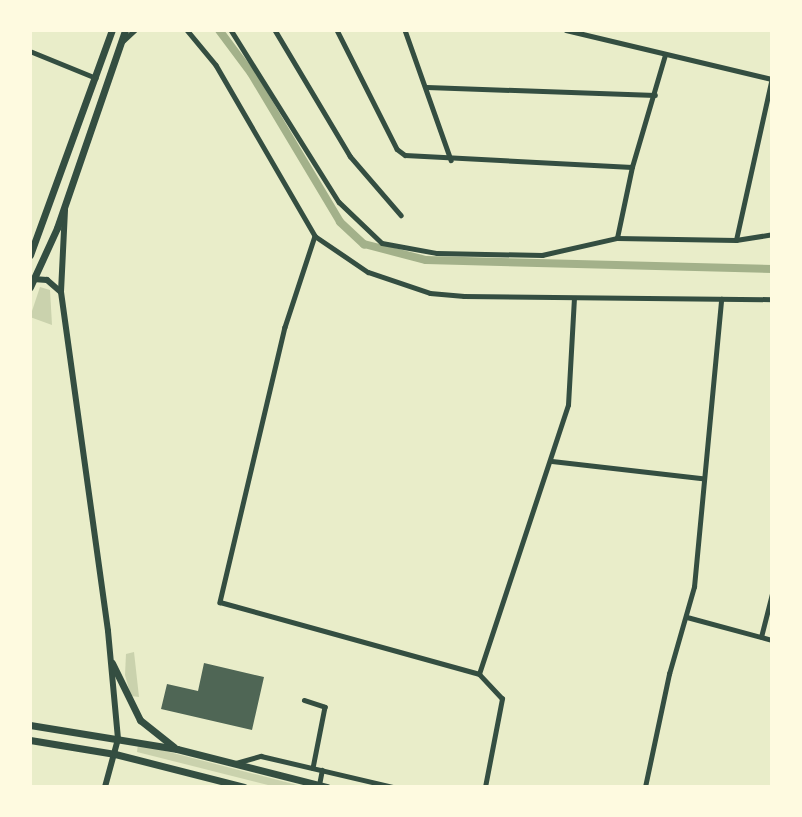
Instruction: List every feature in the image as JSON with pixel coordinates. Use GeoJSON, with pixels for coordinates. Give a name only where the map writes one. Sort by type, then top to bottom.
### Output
{"type":"FeatureCollection","features":[{"type":"Feature","properties":{"kind":"main road"},"geometry":{"type":"LineString","coordinates":[[30,254],[112,30]]}},
{"type":"Feature","properties":{"kind":"main road"},"geometry":{"type":"LineString","coordinates":[[31,283],[57,228],[125,30]]}},
{"type":"Feature","properties":{"kind":"main road"},"geometry":{"type":"LineString","coordinates":[[65,205],[61,292],[112,663],[118,738],[105,787]]}},
{"type":"Feature","properties":{"kind":"main road"},"geometry":{"type":"LineString","coordinates":[[31,283],[47,280],[61,292]]}},
{"type":"Feature","properties":{"kind":"main road"},"geometry":{"type":"LineString","coordinates":[[112,663],[140,720],[177,749]]}},
{"type":"Feature","properties":{"kind":"main road"},"geometry":{"type":"LineString","coordinates":[[30,725],[177,749],[321,787]]}},
{"type":"Feature","properties":{"kind":"main road"},"geometry":{"type":"LineString","coordinates":[[30,740],[115,754],[244,787]]}},
{"type":"Feature","properties":{"kind":"street"},"geometry":{"type":"LineString","coordinates":[[120,44],[135,30]]}},
{"type":"Feature","properties":{"kind":"street"},"geometry":{"type":"LineString","coordinates":[[187,30],[216,65],[315,236],[368,272],[430,293],[574,299],[772,299]]}},
{"type":"Feature","properties":{"kind":"street"},"geometry":{"type":"LineString","coordinates":[[231,30],[339,202],[382,243],[437,253],[542,255],[617,238],[736,240],[772,234]]}},
{"type":"Feature","properties":{"kind":"street"},"geometry":{"type":"LineString","coordinates":[[275,30],[350,156],[401,215]]}},
{"type":"Feature","properties":{"kind":"street"},"geometry":{"type":"LineString","coordinates":[[337,30],[397,149],[405,155],[451,160],[632,167]]}},
{"type":"Feature","properties":{"kind":"street"},"geometry":{"type":"LineString","coordinates":[[405,30],[451,160]]}},
{"type":"Feature","properties":{"kind":"street"},"geometry":{"type":"LineString","coordinates":[[566,30],[772,78],[736,240]]}},
{"type":"Feature","properties":{"kind":"street"},"geometry":{"type":"LineString","coordinates":[[30,51],[96,78]]}},
{"type":"Feature","properties":{"kind":"street"},"geometry":{"type":"LineString","coordinates":[[617,238],[632,167],[665,55]]}},
{"type":"Feature","properties":{"kind":"street"},"geometry":{"type":"LineString","coordinates":[[427,87],[654,95]]}},
{"type":"Feature","properties":{"kind":"street"},"geometry":{"type":"LineString","coordinates":[[315,236],[285,327],[220,602],[480,674],[502,699],[485,787]]}},
{"type":"Feature","properties":{"kind":"street"},"geometry":{"type":"LineString","coordinates":[[480,674],[552,461],[568,405],[574,299]]}},
{"type":"Feature","properties":{"kind":"street"},"geometry":{"type":"LineString","coordinates":[[645,787],[669,674],[694,587],[702,478],[721,299]]}},
{"type":"Feature","properties":{"kind":"street"},"geometry":{"type":"LineString","coordinates":[[552,461],[702,478]]}},
{"type":"Feature","properties":{"kind":"street"},"geometry":{"type":"LineString","coordinates":[[761,637],[772,594]]}},
{"type":"Feature","properties":{"kind":"street"},"geometry":{"type":"LineString","coordinates":[[687,617],[772,640]]}},
{"type":"Feature","properties":{"kind":"street"},"geometry":{"type":"LineString","coordinates":[[304,700],[325,707],[313,768]]}},
{"type":"Feature","properties":{"kind":"street"},"geometry":{"type":"LineString","coordinates":[[236,764],[261,756],[393,787]]}},
{"type":"Feature","properties":{"kind":"street"},"geometry":{"type":"LineString","coordinates":[[321,787],[322,770]]}},
{"type":"Feature","properties":{"kind":"green space"},"geometry":{"type":"Polygon","coordinates":[[[40,287],[50,290],[52,325],[30,317],[40,287]]]}},
{"type":"Feature","properties":{"kind":"green space"},"geometry":{"type":"Polygon","coordinates":[[[134,652],[139,697],[131,696],[125,675],[126,654],[134,652]]]}},
{"type":"Feature","properties":{"kind":"green space"},"geometry":{"type":"Polygon","coordinates":[[[138,744],[305,787],[276,787],[137,752],[138,744]]]}},
{"type":"Feature","properties":{"kind":"building"},"geometry":{"type":"Polygon","coordinates":[[[204,663],[264,677],[252,730],[161,709],[167,684],[198,691],[204,663]]]}},
{"type":"Feature","properties":{"kind":"waterway"},"geometry":{"type":"LineString","coordinates":[[219,30],[251,73],[340,222],[364,244],[426,260],[772,269]]}}]}
